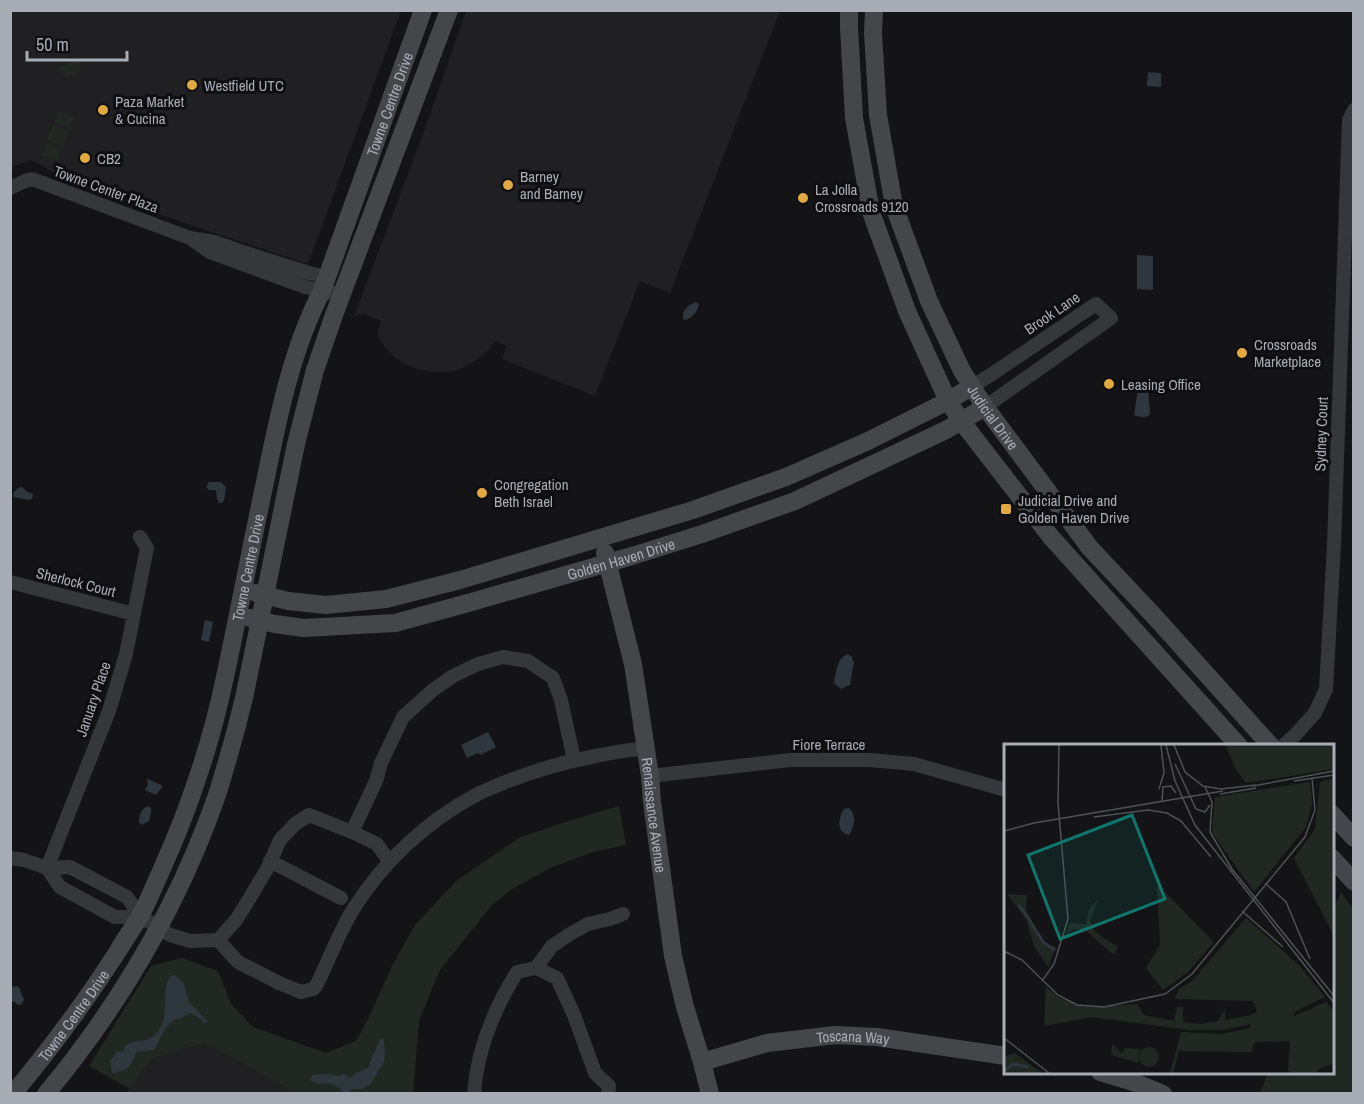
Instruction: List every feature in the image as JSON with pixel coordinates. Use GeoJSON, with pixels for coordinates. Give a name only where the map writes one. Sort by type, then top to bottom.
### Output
{"type":"FeatureCollection","features":[{"type":"Feature","properties":{"kind":"street","name":"Towne Centre Drive"},"geometry":{"type":"LineString","coordinates":[[13,1094],[82,1005],[140,916],[189,804],[214,724],[225,678],[281,404],[314,307],[423,10]]}},
{"type":"Feature","properties":{"kind":"street","name":"Judicial Drive"},"geometry":{"type":"LineString","coordinates":[[849,10],[854,118],[871,212],[907,310],[948,401],[1051,537],[1237,744]]}},
{"type":"Feature","properties":{"kind":"street","name":"Judicial Drive"},"geometry":{"type":"LineString","coordinates":[[874,10],[873,33],[878,115],[894,206],[929,302],[955,358],[985,407],[1090,548],[1269,744]]}},
{"type":"Feature","properties":{"kind":"street","name":"Towne Centre Drive"},"geometry":{"type":"LineString","coordinates":[[46,1094],[102,1020],[142,958],[190,862],[216,795],[234,740],[244,698],[296,444],[315,370],[445,15]]}},
{"type":"Feature","properties":{"kind":"street","name":"Sydney Court"},"geometry":{"type":"LineString","coordinates":[[1285,744],[1316,713],[1326,689],[1350,170],[1349,120],[1353,110]]}},
{"type":"Feature","properties":{"kind":"street","name":"Towne Center Plaza"},"geometry":{"type":"LineString","coordinates":[[10,188],[32,179],[190,238],[215,242],[299,270],[342,295]]}},
{"type":"Feature","properties":{"kind":"street","name":"Brook Lane"},"geometry":{"type":"LineString","coordinates":[[971,387],[1096,304],[1111,318],[985,407]]}},
{"type":"Feature","properties":{"kind":"street","name":"Golden Haven Drive"},"geometry":{"type":"LineString","coordinates":[[242,590],[288,601],[326,605],[386,599],[460,580],[693,510],[786,477],[868,441],[971,387]]}},
{"type":"Feature","properties":{"kind":"street","name":"Golden Haven Drive"},"geometry":{"type":"LineString","coordinates":[[237,615],[304,628],[395,623],[468,603],[702,534],[795,501],[962,422],[985,407]]}},
{"type":"Feature","properties":{"kind":"street","name":"January Place"},"geometry":{"type":"LineString","coordinates":[[47,868],[109,711],[126,654],[147,548],[140,537]]}},
{"type":"Feature","properties":{"kind":"street","name":"Renaissance Avenue"},"geometry":{"type":"LineString","coordinates":[[601,537],[633,664],[674,956],[685,1007],[710,1094]]}},
{"type":"Feature","properties":{"kind":"street","name":"Sherlock Court"},"geometry":{"type":"LineString","coordinates":[[10,582],[134,614]]}},
{"type":"Feature","properties":{"kind":"street"},"geometry":{"type":"LineString","coordinates":[[351,832],[403,717],[433,690],[453,676],[478,664],[503,657],[528,661],[553,678],[561,700],[574,760]]}},
{"type":"Feature","properties":{"kind":"street"},"geometry":{"type":"LineString","coordinates":[[218,940],[238,962],[301,992],[313,989],[354,908],[389,861],[432,824],[475,795],[531,772],[574,760],[645,748]]}},
{"type":"Feature","properties":{"kind":"street","name":"Fiore Terrace"},"geometry":{"type":"LineString","coordinates":[[650,776],[790,760],[870,760],[914,764],[1004,790]]}},
{"type":"Feature","properties":{"kind":"street"},"geometry":{"type":"LineString","coordinates":[[10,858],[47,868],[70,867],[127,897],[140,916],[171,935],[190,941],[218,940],[236,920],[259,883],[280,840],[295,824],[309,816],[377,844],[389,861]]}},
{"type":"Feature","properties":{"kind":"street"},"geometry":{"type":"LineString","coordinates":[[1334,816],[1353,838]]}},
{"type":"Feature","properties":{"kind":"street"},"geometry":{"type":"LineString","coordinates":[[1334,860],[1353,882]]}},
{"type":"Feature","properties":{"kind":"street"},"geometry":{"type":"LineString","coordinates":[[270,861],[341,898]]}},
{"type":"Feature","properties":{"kind":"street"},"geometry":{"type":"LineString","coordinates":[[47,868],[60,887],[115,917],[140,916]]}},
{"type":"Feature","properties":{"kind":"street"},"geometry":{"type":"LineString","coordinates":[[536,968],[552,946],[570,934],[588,924],[622,914]]}},
{"type":"Feature","properties":{"kind":"street"},"geometry":{"type":"LineString","coordinates":[[474,1094],[480,1051],[503,994],[517,972],[536,968],[557,978],[574,1015],[595,1073],[609,1086],[608,1094]]}},
{"type":"Feature","properties":{"kind":"street","name":"Toscana Way"},"geometry":{"type":"LineString","coordinates":[[702,1062],[767,1043],[835,1035],[877,1037],[1004,1056]]}},
{"type":"Feature","properties":{"kind":"street"},"geometry":{"type":"LineString","coordinates":[[1107,1074],[1139,1083],[1163,1094]]}},
{"type":"Feature","properties":{"kind":"shaded area","name":"Westfield UTC"},"geometry":{"type":"Polygon","coordinates":[[[10,11],[401,11],[308,264],[107,197],[70,182],[32,160],[14,166],[11,174],[10,11]]]}},
{"type":"Feature","properties":{"kind":"shaded area"},"geometry":{"type":"Polygon","coordinates":[[[466,11],[780,11],[670,293],[640,281],[595,396],[502,359],[507,346],[496,341],[486,353],[460,369],[448,372],[420,370],[394,357],[385,347],[377,336],[381,321],[364,314],[354,316],[422,137],[466,11]]]}},
{"type":"Feature","properties":{"kind":"shaded area"},"geometry":{"type":"Polygon","coordinates":[[[78,59],[82,68],[77,71],[74,66],[77,75],[73,77],[71,73],[69,74],[70,77],[66,77],[67,81],[61,70],[56,69],[78,59]]]}},
{"type":"Feature","properties":{"kind":"shaded area"},"geometry":{"type":"Polygon","coordinates":[[[1148,72],[1161,73],[1161,87],[1147,86],[1148,72]]]}},
{"type":"Feature","properties":{"kind":"shaded area"},"geometry":{"type":"Polygon","coordinates":[[[58,111],[74,117],[70,128],[54,122],[58,111]]]}},
{"type":"Feature","properties":{"kind":"shaded area"},"geometry":{"type":"Polygon","coordinates":[[[53,125],[69,131],[63,146],[47,140],[53,125]]]}},
{"type":"Feature","properties":{"kind":"shaded area"},"geometry":{"type":"Polygon","coordinates":[[[46,144],[62,150],[58,161],[42,155],[46,144]]]}},
{"type":"Feature","properties":{"kind":"shaded area"},"geometry":{"type":"Polygon","coordinates":[[[1137,255],[1153,256],[1153,290],[1137,289],[1137,255]]]}},
{"type":"Feature","properties":{"kind":"shaded area"},"geometry":{"type":"Polygon","coordinates":[[[696,302],[699,304],[695,313],[686,320],[683,319],[686,308],[696,302]]]}},
{"type":"Feature","properties":{"kind":"shaded area"},"geometry":{"type":"Polygon","coordinates":[[[1138,389],[1148,389],[1150,414],[1146,417],[1134,415],[1138,389]]]}},
{"type":"Feature","properties":{"kind":"shaded area"},"geometry":{"type":"Polygon","coordinates":[[[209,482],[221,482],[226,487],[222,503],[219,503],[217,499],[216,490],[209,490],[206,487],[209,482]]]}},
{"type":"Feature","properties":{"kind":"shaded area"},"geometry":{"type":"Polygon","coordinates":[[[20,487],[33,495],[32,499],[13,497],[14,492],[20,487]]]}},
{"type":"Feature","properties":{"kind":"shaded area"},"geometry":{"type":"Polygon","coordinates":[[[205,620],[213,622],[209,642],[201,640],[205,620]]]}},
{"type":"Feature","properties":{"kind":"shaded area"},"geometry":{"type":"Polygon","coordinates":[[[848,654],[854,661],[850,685],[841,689],[834,683],[839,662],[848,654]]]}},
{"type":"Feature","properties":{"kind":"shaded area"},"geometry":{"type":"Polygon","coordinates":[[[488,732],[496,747],[480,755],[478,753],[467,758],[461,745],[488,732]]]}},
{"type":"Feature","properties":{"kind":"shaded area"},"geometry":{"type":"Polygon","coordinates":[[[148,779],[162,785],[156,795],[145,790],[148,779]]]}},
{"type":"Feature","properties":{"kind":"shaded area"},"geometry":{"type":"Polygon","coordinates":[[[148,806],[151,808],[149,821],[142,825],[139,822],[140,815],[148,806]]]}},
{"type":"Feature","properties":{"kind":"shaded area"},"geometry":{"type":"Polygon","coordinates":[[[619,806],[626,845],[593,852],[550,868],[512,889],[491,906],[440,970],[419,1021],[413,1093],[296,1093],[205,1043],[151,1059],[130,1089],[89,1066],[151,966],[182,958],[218,971],[231,1004],[253,1027],[326,1053],[356,1041],[393,964],[415,925],[456,881],[519,838],[619,806]]]}},
{"type":"Feature","properties":{"kind":"shaded area"},"geometry":{"type":"Polygon","coordinates":[[[848,808],[853,813],[854,820],[849,835],[842,831],[839,825],[844,809],[848,808]]]}},
{"type":"Feature","properties":{"kind":"shaded area"},"geometry":{"type":"Polygon","coordinates":[[[1341,892],[1353,909],[1353,1093],[1260,1093],[1268,1074],[1334,1074],[1334,908],[1341,892]]]}},
{"type":"Feature","properties":{"kind":"shaded area"},"geometry":{"type":"Polygon","coordinates":[[[175,975],[184,984],[189,1002],[208,1022],[203,1023],[191,1013],[176,1019],[166,1028],[155,1049],[136,1052],[128,1067],[115,1074],[112,1073],[110,1061],[117,1052],[124,1051],[124,1047],[128,1044],[151,1038],[160,1028],[165,1013],[167,983],[170,976],[175,975]]]}},
{"type":"Feature","properties":{"kind":"shaded area"},"geometry":{"type":"Polygon","coordinates":[[[18,986],[24,999],[22,1004],[18,1005],[10,1001],[11,987],[18,986]]]}},
{"type":"Feature","properties":{"kind":"shaded area"},"geometry":{"type":"Polygon","coordinates":[[[380,1039],[384,1039],[383,1064],[367,1086],[361,1089],[350,1089],[351,1093],[343,1093],[341,1089],[330,1083],[320,1084],[310,1080],[312,1075],[345,1074],[347,1077],[352,1077],[368,1068],[380,1039]]]}},
{"type":"Feature","properties":{"kind":"shaded area"},"geometry":{"type":"Polygon","coordinates":[[[205,1043],[296,1093],[126,1094],[151,1059],[205,1043]]]}},
{"type":"Feature","properties":{"kind":"place","name":"Westfield UTC"},"geometry":{"type":"Point","coordinates":[192,85]}},
{"type":"Feature","properties":{"kind":"place","name":"Paza Market & Cucina"},"geometry":{"type":"Point","coordinates":[103,110]}},
{"type":"Feature","properties":{"kind":"place","name":"CB2"},"geometry":{"type":"Point","coordinates":[85,158]}},
{"type":"Feature","properties":{"kind":"place","name":"Barney and Barney"},"geometry":{"type":"Point","coordinates":[508,185]}},
{"type":"Feature","properties":{"kind":"place","name":"La Jolla Crossroads 9120"},"geometry":{"type":"Point","coordinates":[803,198]}},
{"type":"Feature","properties":{"kind":"place","name":"Crossroads Marketplace"},"geometry":{"type":"Point","coordinates":[1242,353]}},
{"type":"Feature","properties":{"kind":"place","name":"Leasing Office"},"geometry":{"type":"Point","coordinates":[1109,384]}},
{"type":"Feature","properties":{"kind":"place","name":"Congregation Beth Israel"},"geometry":{"type":"Point","coordinates":[482,493]}},
{"type":"Feature","properties":{"kind":"place","name":"Judicial Drive and Golden Haven Drive"},"geometry":{"type":"Point","coordinates":[1006,509]}}]}
